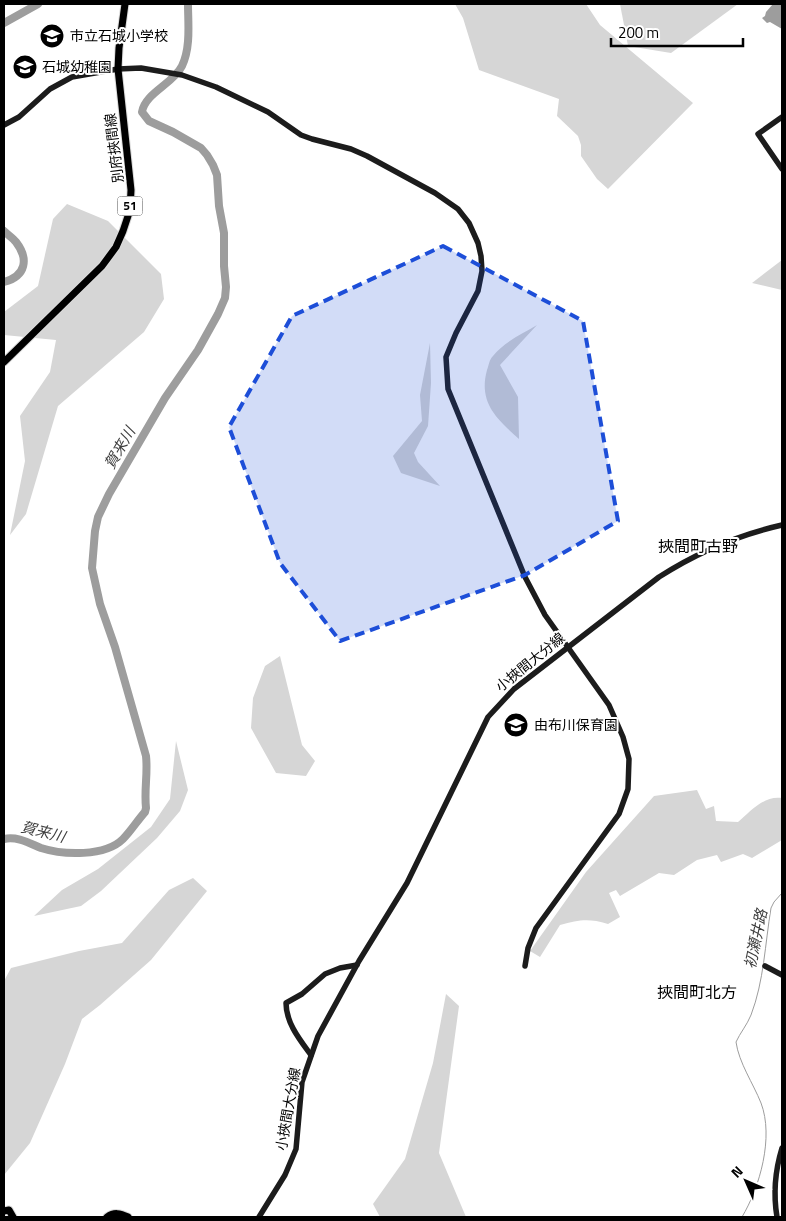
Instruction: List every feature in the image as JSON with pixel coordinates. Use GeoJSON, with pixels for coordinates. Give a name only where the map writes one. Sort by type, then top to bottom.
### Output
{"type":"FeatureCollection","features":[{"type":"Feature","properties":{"kind":"main road","name":"別府挾間線"},"geometry":{"type":"LineString","coordinates":[[4,362],[102,266],[116,247],[124,231],[130,210],[131,190],[118,69],[125,4]]}},
{"type":"Feature","properties":{"kind":"main road"},"geometry":{"type":"LineString","coordinates":[[4,1211],[9,1210],[13,1217]]}},
{"type":"Feature","properties":{"kind":"main road"},"geometry":{"type":"LineString","coordinates":[[107,1217],[118,1213],[128,1217]]}},
{"type":"Feature","properties":{"kind":"street"},"geometry":{"type":"LineString","coordinates":[[4,125],[19,117],[50,89],[72,77],[118,69],[142,68],[195,78],[268,112],[300,135],[351,149],[367,156],[435,193],[458,209],[469,223],[478,243],[482,271],[478,291],[446,357],[448,389],[525,577],[538,604],[603,695],[617,721],[630,764],[629,784],[624,803],[616,819],[536,928],[529,943],[525,966]]}},
{"type":"Feature","properties":{"kind":"street"},"geometry":{"type":"LineString","coordinates":[[782,117],[758,134],[782,168]]}},
{"type":"Feature","properties":{"kind":"street","name":"小挾間大分線"},"geometry":{"type":"LineString","coordinates":[[259,1217],[284,1175],[296,1150],[302,1082],[318,1036],[407,883],[488,717],[508,694],[568,646],[643,588],[684,561],[730,540],[782,525]]}},
{"type":"Feature","properties":{"kind":"street","name":"小挾間大分線"},"geometry":{"type":"LineString","coordinates":[[311,1055],[290,1021],[286,1011],[286,1003],[302,994],[325,974],[340,968],[357,966]]}},
{"type":"Feature","properties":{"kind":"street"},"geometry":{"type":"LineString","coordinates":[[765,966],[782,975]]}},
{"type":"Feature","properties":{"kind":"street"},"geometry":{"type":"LineString","coordinates":[[777,1217],[775,1183],[776,1170],[782,1148]]}},
{"type":"Feature","properties":{"kind":"highlighted area"},"geometry":{"type":"Polygon","coordinates":[[[443,246],[583,321],[618,521],[525,575],[340,641],[280,563],[229,427],[292,316],[443,246]]]}},
{"type":"Feature","properties":{"kind":"shaded area"},"geometry":{"type":"Polygon","coordinates":[[[455,4],[586,4],[600,25],[693,103],[608,189],[597,179],[581,156],[581,145],[578,136],[557,116],[559,99],[479,70],[463,18],[455,4]]]}},
{"type":"Feature","properties":{"kind":"shaded area"},"geometry":{"type":"Polygon","coordinates":[[[620,4],[738,4],[671,53],[628,46],[620,4]]]}},
{"type":"Feature","properties":{"kind":"shaded area"},"geometry":{"type":"Polygon","coordinates":[[[773,4],[782,4],[782,29],[770,22],[767,23],[762,18],[773,4]]]}},
{"type":"Feature","properties":{"kind":"shaded area"},"geometry":{"type":"Polygon","coordinates":[[[67,204],[108,221],[161,274],[164,299],[144,332],[58,406],[26,514],[10,535],[25,461],[20,416],[50,372],[56,340],[4,335],[4,312],[38,286],[53,219],[67,204]]]}},
{"type":"Feature","properties":{"kind":"shaded area"},"geometry":{"type":"Polygon","coordinates":[[[782,260],[782,290],[752,283],[782,260]]]}},
{"type":"Feature","properties":{"kind":"shaded area"},"geometry":{"type":"Polygon","coordinates":[[[537,325],[500,365],[518,397],[519,439],[491,409],[485,392],[485,382],[490,361],[497,351],[537,325]]]}},
{"type":"Feature","properties":{"kind":"shaded area"},"geometry":{"type":"Polygon","coordinates":[[[430,343],[431,383],[428,426],[414,453],[418,462],[440,486],[401,473],[393,456],[422,421],[420,395],[430,343]]]}},
{"type":"Feature","properties":{"kind":"shaded area"},"geometry":{"type":"Polygon","coordinates":[[[280,656],[302,745],[315,761],[306,776],[276,773],[251,728],[253,698],[265,666],[280,656]]]}},
{"type":"Feature","properties":{"kind":"shaded area"},"geometry":{"type":"Polygon","coordinates":[[[176,741],[188,790],[180,811],[157,838],[101,891],[81,906],[34,916],[62,890],[98,869],[151,827],[170,799],[176,741]]]}},
{"type":"Feature","properties":{"kind":"shaded area"},"geometry":{"type":"Polygon","coordinates":[[[697,790],[706,809],[714,806],[716,821],[738,822],[763,802],[769,799],[782,798],[782,840],[752,858],[743,854],[721,862],[717,855],[697,860],[674,875],[659,873],[620,896],[616,890],[609,893],[620,917],[608,924],[584,920],[560,925],[540,957],[530,951],[586,872],[654,796],[697,790]]]}},
{"type":"Feature","properties":{"kind":"shaded area"},"geometry":{"type":"Polygon","coordinates":[[[193,878],[207,891],[151,960],[82,1019],[65,1064],[30,1143],[4,1175],[4,981],[11,968],[79,951],[122,943],[169,890],[193,878]]]}},
{"type":"Feature","properties":{"kind":"shaded area"},"geometry":{"type":"Polygon","coordinates":[[[446,994],[459,1006],[439,1153],[466,1217],[380,1217],[373,1204],[405,1159],[433,1063],[446,994]]]}},
{"type":"Feature","properties":{"kind":"waterway"},"geometry":{"type":"LineString","coordinates":[[4,23],[38,4]]}},
{"type":"Feature","properties":{"kind":"waterway","name":"賀来川"},"geometry":{"type":"LineString","coordinates":[[4,839],[18,839],[41,848],[61,852],[95,852],[115,845],[123,839],[145,812],[146,808],[146,756],[115,647],[100,604],[92,568],[98,517],[109,494],[165,398],[198,350],[225,298],[224,233],[219,206],[217,175],[213,165],[201,148],[149,121],[142,112],[148,99],[178,72],[185,59],[188,43],[188,4]]}},
{"type":"Feature","properties":{"kind":"waterway"},"geometry":{"type":"LineString","coordinates":[[4,231],[16,242],[24,261],[21,271],[17,276],[4,282]]}},
{"type":"Feature","properties":{"kind":"waterway","name":"初瀬井路"},"geometry":{"type":"LineString","coordinates":[[742,1217],[749,1205],[759,1177],[763,1162],[766,1131],[765,1116],[761,1103],[743,1065],[736,1042],[749,1019],[755,1002],[759,989],[771,908],[782,893]]}},
{"type":"Feature","properties":{"kind":"place","name":"市立石城小学校"},"geometry":{"type":"Point","coordinates":[52,36]}},
{"type":"Feature","properties":{"kind":"place","name":"石城幼稚園"},"geometry":{"type":"Point","coordinates":[25,67]}},
{"type":"Feature","properties":{"kind":"place","name":"由布川保育園"},"geometry":{"type":"Point","coordinates":[516,725]}},
{"type":"Feature","properties":{"kind":"district","name":"挾間町古野"},"geometry":{"type":"Point","coordinates":[698,546]}},
{"type":"Feature","properties":{"kind":"district","name":"挾間町北方"},"geometry":{"type":"Point","coordinates":[697,992]}}]}
